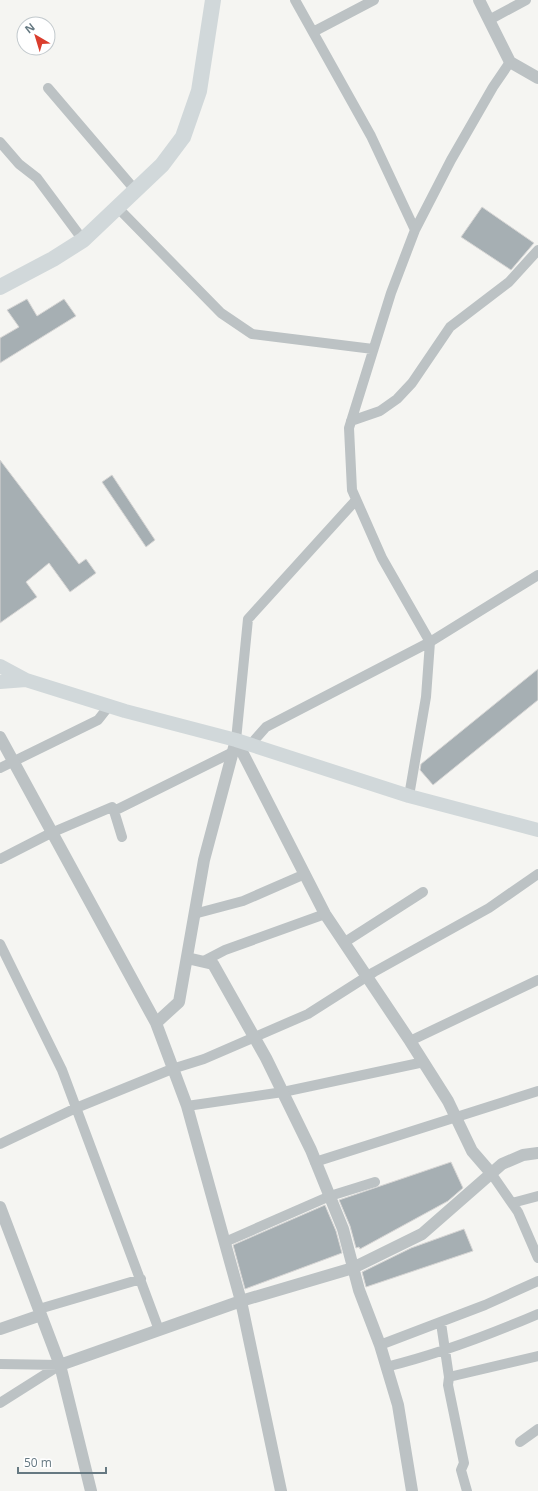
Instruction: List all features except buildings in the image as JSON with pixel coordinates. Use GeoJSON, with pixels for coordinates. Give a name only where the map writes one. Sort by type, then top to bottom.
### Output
{"type":"FeatureCollection","features":[{"type":"Feature","properties":{"kind":"main road"},"geometry":{"type":"LineString","coordinates":[[0,286],[53,259],[83,240],[162,165],[183,137],[199,91],[213,0]]}},
{"type":"Feature","properties":{"kind":"main road"},"geometry":{"type":"LineString","coordinates":[[0,666],[26,680],[235,746],[251,744],[409,796],[538,830]]}},
{"type":"Feature","properties":{"kind":"main road"},"geometry":{"type":"LineString","coordinates":[[0,682],[26,680]]}},
{"type":"Feature","properties":{"kind":"street"},"geometry":{"type":"LineString","coordinates":[[295,0],[371,136],[415,230]]}},
{"type":"Feature","properties":{"kind":"street"},"geometry":{"type":"LineString","coordinates":[[313,32],[374,0]]}},
{"type":"Feature","properties":{"kind":"street"},"geometry":{"type":"LineString","coordinates":[[479,0],[510,62],[538,78]]}},
{"type":"Feature","properties":{"kind":"street"},"geometry":{"type":"LineString","coordinates":[[489,20],[526,0]]}},
{"type":"Feature","properties":{"kind":"street"},"geometry":{"type":"LineString","coordinates":[[409,796],[426,697],[430,642],[382,558],[352,490],[349,428],[391,293],[415,230],[451,160],[493,87],[510,62]]}},
{"type":"Feature","properties":{"kind":"street"},"geometry":{"type":"LineString","coordinates":[[48,88],[136,191]]}},
{"type":"Feature","properties":{"kind":"street"},"geometry":{"type":"LineString","coordinates":[[0,142],[19,164],[37,178],[83,240]]}},
{"type":"Feature","properties":{"kind":"street"},"geometry":{"type":"LineString","coordinates":[[118,208],[221,313],[252,334],[373,350]]}},
{"type":"Feature","properties":{"kind":"street"},"geometry":{"type":"LineString","coordinates":[[351,421],[380,412],[397,399],[412,383],[450,328],[509,282],[538,250]]}},
{"type":"Feature","properties":{"kind":"street"},"geometry":{"type":"LineString","coordinates":[[156,1023],[179,1002],[204,860],[235,746],[248,619],[356,500]]}},
{"type":"Feature","properties":{"kind":"street"},"geometry":{"type":"LineString","coordinates":[[251,744],[266,727],[430,642],[538,575]]}},
{"type":"Feature","properties":{"kind":"street"},"geometry":{"type":"LineString","coordinates":[[0,768],[98,720],[109,706]]}},
{"type":"Feature","properties":{"kind":"street"},"geometry":{"type":"LineString","coordinates":[[0,737],[156,1023],[186,1106],[241,1300],[281,1491]]}},
{"type":"Feature","properties":{"kind":"street"},"geometry":{"type":"LineString","coordinates":[[122,837],[114,811],[235,746]]}},
{"type":"Feature","properties":{"kind":"street"},"geometry":{"type":"LineString","coordinates":[[235,746],[305,874],[325,914],[424,1062],[472,1151],[491,1173],[512,1203],[538,1258]]}},
{"type":"Feature","properties":{"kind":"street"},"geometry":{"type":"LineString","coordinates":[[0,859],[51,833],[112,808]]}},
{"type":"Feature","properties":{"kind":"street"},"geometry":{"type":"LineString","coordinates":[[194,914],[243,901],[305,874]]}},
{"type":"Feature","properties":{"kind":"street"},"geometry":{"type":"LineString","coordinates":[[0,1144],[76,1108],[172,1069],[204,1059],[308,1014],[367,976],[489,908],[529,882],[538,874]]}},
{"type":"Feature","properties":{"kind":"street"},"geometry":{"type":"LineString","coordinates":[[345,942],[423,892]]}},
{"type":"Feature","properties":{"kind":"street"},"geometry":{"type":"LineString","coordinates":[[202,962],[225,950],[325,914]]}},
{"type":"Feature","properties":{"kind":"street"},"geometry":{"type":"LineString","coordinates":[[0,944],[62,1070],[159,1330]]}},
{"type":"Feature","properties":{"kind":"street"},"geometry":{"type":"LineString","coordinates":[[187,958],[213,964],[255,1037],[316,1162],[343,1229],[359,1290],[380,1345],[398,1405],[412,1491]]}},
{"type":"Feature","properties":{"kind":"street"},"geometry":{"type":"LineString","coordinates":[[410,1041],[538,980]]}},
{"type":"Feature","properties":{"kind":"street"},"geometry":{"type":"LineString","coordinates":[[186,1106],[283,1092],[424,1062]]}},
{"type":"Feature","properties":{"kind":"street"},"geometry":{"type":"LineString","coordinates":[[316,1162],[538,1091]]}},
{"type":"Feature","properties":{"kind":"street"},"geometry":{"type":"LineString","coordinates":[[0,1402],[60,1365],[241,1300],[353,1268],[422,1234],[502,1164],[523,1155],[538,1153]]}},
{"type":"Feature","properties":{"kind":"street"},"geometry":{"type":"LineString","coordinates":[[225,1242],[330,1196],[375,1182]]}},
{"type":"Feature","properties":{"kind":"street"},"geometry":{"type":"LineString","coordinates":[[512,1203],[538,1196]]}},
{"type":"Feature","properties":{"kind":"street"},"geometry":{"type":"LineString","coordinates":[[0,1207],[60,1365],[91,1491]]}},
{"type":"Feature","properties":{"kind":"street"},"geometry":{"type":"LineString","coordinates":[[0,1329],[40,1312],[141,1279]]}},
{"type":"Feature","properties":{"kind":"street"},"geometry":{"type":"LineString","coordinates":[[380,1345],[485,1305],[538,1280]]}},
{"type":"Feature","properties":{"kind":"street"},"geometry":{"type":"LineString","coordinates":[[386,1367],[445,1350],[496,1332],[538,1314]]}},
{"type":"Feature","properties":{"kind":"street"},"geometry":{"type":"LineString","coordinates":[[441,1323],[449,1377],[448,1385],[464,1463],[462,1470],[467,1491]]}},
{"type":"Feature","properties":{"kind":"street"},"geometry":{"type":"LineString","coordinates":[[449,1377],[538,1356]]}},
{"type":"Feature","properties":{"kind":"street"},"geometry":{"type":"LineString","coordinates":[[0,1364],[60,1365]]}},
{"type":"Feature","properties":{"kind":"street"},"geometry":{"type":"LineString","coordinates":[[520,1442],[538,1429]]}}]}
